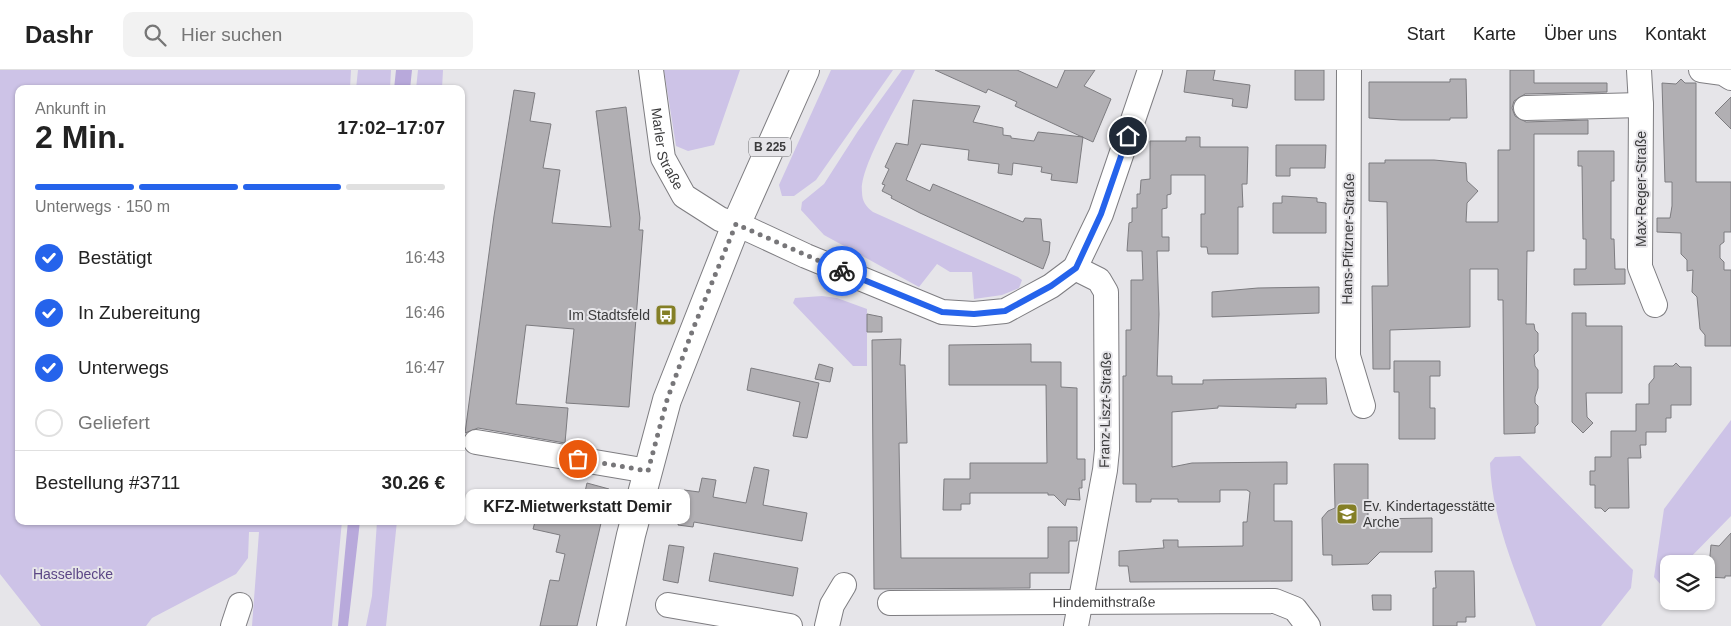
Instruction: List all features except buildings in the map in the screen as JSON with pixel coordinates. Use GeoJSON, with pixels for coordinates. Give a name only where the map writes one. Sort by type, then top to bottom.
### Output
{"type":"FeatureCollection","features":[{"type":"Feature","properties":{"kind":"main road","name":"B 225"},"geometry":{"type":"LineString","coordinates":[[612,626],[629,544],[670,391],[736,224],[805,70]]}},
{"type":"Feature","properties":{"kind":"street","name":"Marler Straße"},"geometry":{"type":"LineString","coordinates":[[651,70],[663,158],[684,196],[720,219],[736,224],[942,312],[974,314],[1005,311],[1051,286],[1076,268]]}},
{"type":"Feature","properties":{"kind":"street"},"geometry":{"type":"LineString","coordinates":[[1076,268],[1101,214],[1150,70]]}},
{"type":"Feature","properties":{"kind":"street","name":"Hans-Pfitzner-Straße"},"geometry":{"type":"LineString","coordinates":[[1349,70],[1348,356],[1363,406]]}},
{"type":"Feature","properties":{"kind":"street","name":"Max-Reger-Straße"},"geometry":{"type":"LineString","coordinates":[[1639,70],[1641,105],[1640,267],[1656,305]]}},
{"type":"Feature","properties":{"kind":"street"},"geometry":{"type":"LineString","coordinates":[[1702,70],[1723,74],[1731,78]]}},
{"type":"Feature","properties":{"kind":"street"},"geometry":{"type":"LineString","coordinates":[[1526,108],[1641,105]]}},
{"type":"Feature","properties":{"kind":"street","name":"Franz-Liszt-Straße"},"geometry":{"type":"LineString","coordinates":[[1076,268],[1099,280],[1106,292],[1105,470],[1076,626]]}},
{"type":"Feature","properties":{"kind":"street"},"geometry":{"type":"LineString","coordinates":[[476,442],[648,471]]}},
{"type":"Feature","properties":{"kind":"street"},"geometry":{"type":"LineString","coordinates":[[827,626],[832,605],[844,585]]}},
{"type":"Feature","properties":{"kind":"street","name":"Hindemithstraße"},"geometry":{"type":"LineString","coordinates":[[890,603],[1275,601],[1295,609],[1308,626]]}},
{"type":"Feature","properties":{"kind":"street"},"geometry":{"type":"LineString","coordinates":[[668,605],[790,626]]}},
{"type":"Feature","properties":{"kind":"green space","name":"Hasselbecke"},"geometry":{"type":"Polygon","coordinates":[[[0,70],[351,70],[350,85],[15,85],[15,525],[342,525],[332,626],[252,626],[259,532],[249,532],[248,558],[236,574],[152,618],[146,626],[41,626],[0,574],[0,70]]]}},
{"type":"Feature","properties":{"kind":"green space"},"geometry":{"type":"Polygon","coordinates":[[[358,70],[391,70],[390,85],[356,85],[358,70]]]}},
{"type":"Feature","properties":{"kind":"green space"},"geometry":{"type":"Polygon","coordinates":[[[418,70],[443,70],[442,85],[416,85],[418,70]]]}},
{"type":"Feature","properties":{"kind":"green space"},"geometry":{"type":"Polygon","coordinates":[[[664,70],[740,70],[714,145],[688,151],[676,146],[664,70]]]}},
{"type":"Feature","properties":{"kind":"green space"},"geometry":{"type":"Polygon","coordinates":[[[831,70],[893,70],[816,180],[794,196],[782,196],[779,185],[831,70]]]}},
{"type":"Feature","properties":{"kind":"green space"},"geometry":{"type":"Polygon","coordinates":[[[902,70],[915,70],[867,166],[862,192],[865,204],[873,212],[1018,277],[1022,280],[1019,288],[1002,295],[974,299],[972,272],[950,272],[937,264],[919,287],[824,235],[801,210],[802,202],[824,184],[858,131],[902,70]]]}},
{"type":"Feature","properties":{"kind":"green space"},"geometry":{"type":"Polygon","coordinates":[[[822,296],[837,298],[867,309],[867,366],[853,366],[793,303],[795,298],[822,296]]]}},
{"type":"Feature","properties":{"kind":"green space"},"geometry":{"type":"Polygon","coordinates":[[[1731,420],[1731,516],[1693,555],[1660,555],[1660,584],[1654,577],[1664,509],[1731,420]]]}},
{"type":"Feature","properties":{"kind":"green space"},"geometry":{"type":"Polygon","coordinates":[[[1520,456],[1633,570],[1631,588],[1601,626],[1536,626],[1500,526],[1495,505],[1490,463],[1495,457],[1520,456]]]}},
{"type":"Feature","properties":{"kind":"green space"},"geometry":{"type":"Polygon","coordinates":[[[377,525],[397,525],[386,626],[366,626],[372,596],[377,525]]]}},
{"type":"Feature","properties":{"kind":"shaded area"},"geometry":{"type":"Polygon","coordinates":[[[396,70],[412,70],[410,85],[394,85],[396,70]]]}},
{"type":"Feature","properties":{"kind":"shaded area"},"geometry":{"type":"Polygon","coordinates":[[[348,525],[360,525],[348,626],[338,626],[348,525]]]}},
{"type":"Feature","properties":{"kind":"way so far"},"geometry":{"type":"LineString","coordinates":[[578,459],[648,471],[667,400],[693,329],[736,224],[842,271]]}},
{"type":"Feature","properties":{"kind":"place","name":"Im Stadtsfeld"},"geometry":{"type":"Point","coordinates":[666,315]}},
{"type":"Feature","properties":{"kind":"place","name":"KFZ-Mietwerkstatt Demir"},"geometry":{"type":"Point","coordinates":[578,459]}},
{"type":"Feature","properties":{"kind":"place","name":"Ev. Kindertagesstätte Arche"},"geometry":{"type":"Point","coordinates":[1347,514]}},
{"type":"Feature","properties":{"kind":"route"},"geometry":{"type":"LineString","coordinates":[[842,271],[942,312],[974,314],[1005,311],[1051,286],[1076,268],[1101,214],[1128,136]]}}]}
